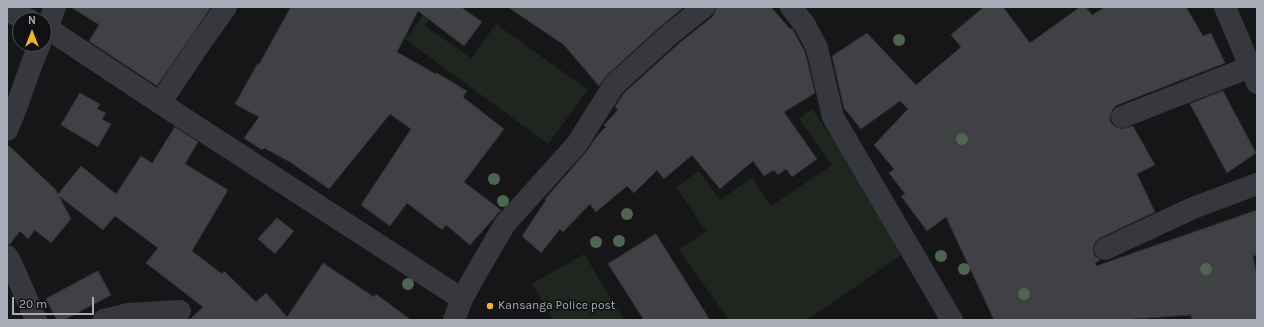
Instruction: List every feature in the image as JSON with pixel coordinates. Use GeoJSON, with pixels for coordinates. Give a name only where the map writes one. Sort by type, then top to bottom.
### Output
{"type":"FeatureCollection","features":[{"type":"Feature","properties":{"kind":"street"},"geometry":{"type":"LineString","coordinates":[[160,103],[226,7]]}},
{"type":"Feature","properties":{"kind":"street"},"geometry":{"type":"LineString","coordinates":[[454,320],[462,299],[506,224],[577,144],[614,84],[669,35],[704,7]]}},
{"type":"Feature","properties":{"kind":"street"},"geometry":{"type":"LineString","coordinates":[[791,7],[805,26],[818,48],[833,117],[952,320]]}},
{"type":"Feature","properties":{"kind":"street"},"geometry":{"type":"LineString","coordinates":[[1122,117],[1253,75],[1225,7]]}},
{"type":"Feature","properties":{"kind":"street"},"geometry":{"type":"LineString","coordinates":[[52,38],[160,103],[462,299]]}},
{"type":"Feature","properties":{"kind":"street"},"geometry":{"type":"LineString","coordinates":[[7,130],[17,108],[35,52]]}},
{"type":"Feature","properties":{"kind":"street"},"geometry":{"type":"LineString","coordinates":[[1105,250],[1194,208],[1257,184]]}},
{"type":"Feature","properties":{"kind":"street"},"geometry":{"type":"LineString","coordinates":[[7,256],[12,263],[36,320]]}},
{"type":"Feature","properties":{"kind":"street"},"geometry":{"type":"LineString","coordinates":[[104,320],[128,314],[180,311]]}},
{"type":"Feature","properties":{"kind":"shaded area"},"geometry":{"type":"Polygon","coordinates":[[[429,7],[439,7],[425,26],[471,58],[496,24],[588,90],[548,144],[405,39],[429,7]]]}},
{"type":"Feature","properties":{"kind":"shaded area"},"geometry":{"type":"Polygon","coordinates":[[[812,109],[910,249],[807,320],[729,320],[679,250],[706,231],[676,187],[699,171],[720,200],[752,178],[771,206],[832,165],[799,119],[812,109]]]}},
{"type":"Feature","properties":{"kind":"shaded area"},"geometry":{"type":"Polygon","coordinates":[[[584,254],[624,320],[554,320],[532,284],[584,254]]]}},
{"type":"Feature","properties":{"kind":"building"},"geometry":{"type":"Polygon","coordinates":[[[71,7],[211,7],[157,86],[89,41],[99,25],[71,7]]]}},
{"type":"Feature","properties":{"kind":"building"},"geometry":{"type":"Polygon","coordinates":[[[291,7],[461,7],[482,22],[464,46],[418,11],[397,52],[467,91],[463,97],[504,129],[464,182],[501,210],[470,245],[446,225],[442,230],[407,203],[390,226],[361,205],[411,129],[390,114],[329,189],[290,162],[264,148],[262,150],[244,138],[259,117],[235,104],[291,7]]]}},
{"type":"Feature","properties":{"kind":"building"},"geometry":{"type":"Polygon","coordinates":[[[508,7],[684,7],[606,76],[599,86],[564,45],[508,7]]]}},
{"type":"Feature","properties":{"kind":"building"},"geometry":{"type":"Polygon","coordinates":[[[716,7],[771,7],[790,29],[792,28],[805,52],[815,93],[784,112],[817,159],[792,177],[786,169],[778,175],[774,170],[764,176],[753,161],[720,189],[692,155],[664,179],[657,170],[634,193],[627,186],[596,212],[590,204],[563,232],[560,229],[541,253],[522,236],[546,200],[545,199],[606,127],[604,125],[618,110],[615,107],[624,93],[677,45],[712,17],[716,7]]]}},
{"type":"Feature","properties":{"kind":"building"},"geometry":{"type":"Polygon","coordinates":[[[984,7],[1003,7],[1030,43],[1080,7],[1086,7],[1092,15],[1105,7],[1186,7],[1203,36],[1211,33],[1225,63],[1117,105],[1112,110],[1110,121],[1114,126],[1121,129],[1133,126],[1155,165],[1137,174],[1155,212],[1100,238],[1095,242],[1093,248],[1094,255],[1100,260],[1095,263],[1096,266],[1257,210],[1257,255],[1253,256],[1257,276],[1257,320],[1192,320],[1191,315],[1132,320],[994,320],[946,217],[927,231],[901,196],[905,194],[889,173],[894,169],[874,145],[908,109],[900,101],[861,129],[844,108],[832,56],[867,33],[916,85],[961,47],[951,35],[984,7]]]}},
{"type":"Feature","properties":{"kind":"building"},"geometry":{"type":"Polygon","coordinates":[[[1223,91],[1256,153],[1227,173],[1190,104],[1223,91]]]}},
{"type":"Feature","properties":{"kind":"building"},"geometry":{"type":"Polygon","coordinates":[[[80,93],[100,104],[97,109],[106,113],[102,119],[111,124],[98,147],[61,125],[80,93]]]}},
{"type":"Feature","properties":{"kind":"building"},"geometry":{"type":"Polygon","coordinates":[[[175,127],[198,142],[185,164],[228,190],[192,251],[222,274],[224,271],[256,302],[266,293],[287,317],[323,263],[374,297],[376,294],[411,320],[189,320],[203,307],[146,263],[158,248],[115,216],[103,230],[59,196],[71,219],[51,243],[35,230],[28,239],[20,231],[10,244],[7,244],[7,144],[55,189],[58,194],[81,166],[116,194],[141,156],[152,163],[175,127]]]}},
{"type":"Feature","properties":{"kind":"building"},"geometry":{"type":"Polygon","coordinates":[[[277,218],[294,231],[275,254],[258,239],[277,218]]]}},
{"type":"Feature","properties":{"kind":"building"},"geometry":{"type":"Polygon","coordinates":[[[656,234],[710,320],[644,320],[608,264],[656,234]]]}},
{"type":"Feature","properties":{"kind":"building"},"geometry":{"type":"Polygon","coordinates":[[[98,271],[111,295],[64,320],[57,320],[46,299],[98,271]]]}},
{"type":"Feature","properties":{"kind":"place","name":"Kansanga Police post"},"geometry":{"type":"Point","coordinates":[490,306]}}]}
